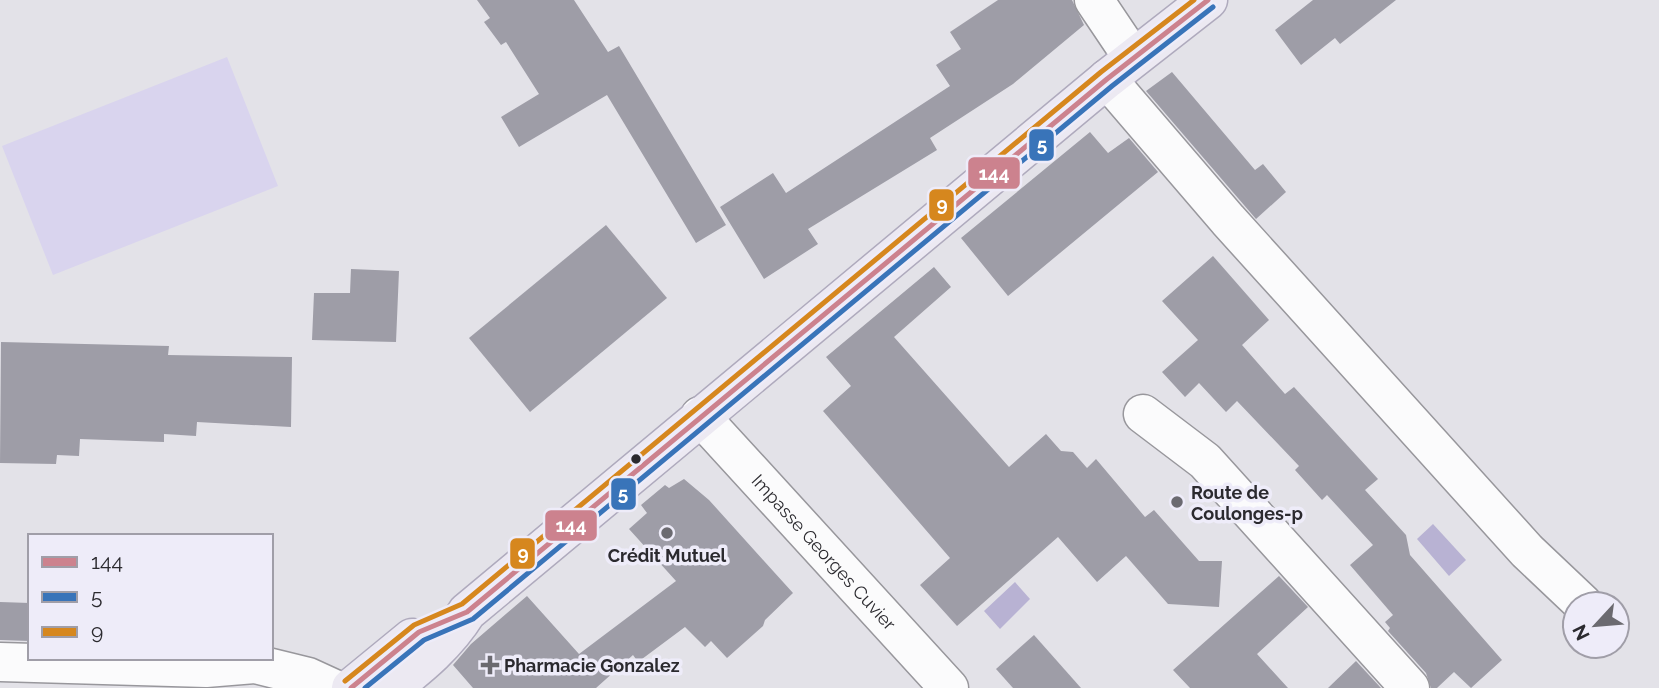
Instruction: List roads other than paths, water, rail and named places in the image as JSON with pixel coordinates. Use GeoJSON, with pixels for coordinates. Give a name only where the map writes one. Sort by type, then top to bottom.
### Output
{"type":"FeatureCollection","features":[{"type":"Feature","properties":{"kind":"main road"},"geometry":{"type":"LineString","coordinates":[[351,688],[419,632],[467,612],[1120,68],[1208,0]]}},
{"type":"Feature","properties":{"kind":"main road"},"geometry":{"type":"LineString","coordinates":[[392,688],[453,635],[467,612]]}},
{"type":"Feature","properties":{"kind":"street"},"geometry":{"type":"LineString","coordinates":[[1094,0],[1120,68],[1228,220],[1527,551],[1568,590]]}},
{"type":"Feature","properties":{"kind":"street"},"geometry":{"type":"LineString","coordinates":[[1143,414],[1205,461],[1410,688]]}},
{"type":"Feature","properties":{"kind":"street","name":"Impasse Georges Cuvier"},"geometry":{"type":"LineString","coordinates":[[700,416],[949,688]]}},
{"type":"Feature","properties":{"kind":"street"},"geometry":{"type":"LineString","coordinates":[[0,662],[206,668],[256,664],[290,671],[332,688]]}},
{"type":"Feature","properties":{"kind":"street"},"geometry":{"type":"LineString","coordinates":[[206,668],[249,688]]}},
{"type":"Feature","properties":{"kind":"place","name":"Route de Coulonges-p"},"geometry":{"type":"Point","coordinates":[1177,502]}},
{"type":"Feature","properties":{"kind":"place","name":"Crédit Mutuel"},"geometry":{"type":"Point","coordinates":[667,533]}},
{"type":"Feature","properties":{"kind":"place","name":"Pharmacie Gonzalez"},"geometry":{"type":"Point","coordinates":[490,665]}}]}
